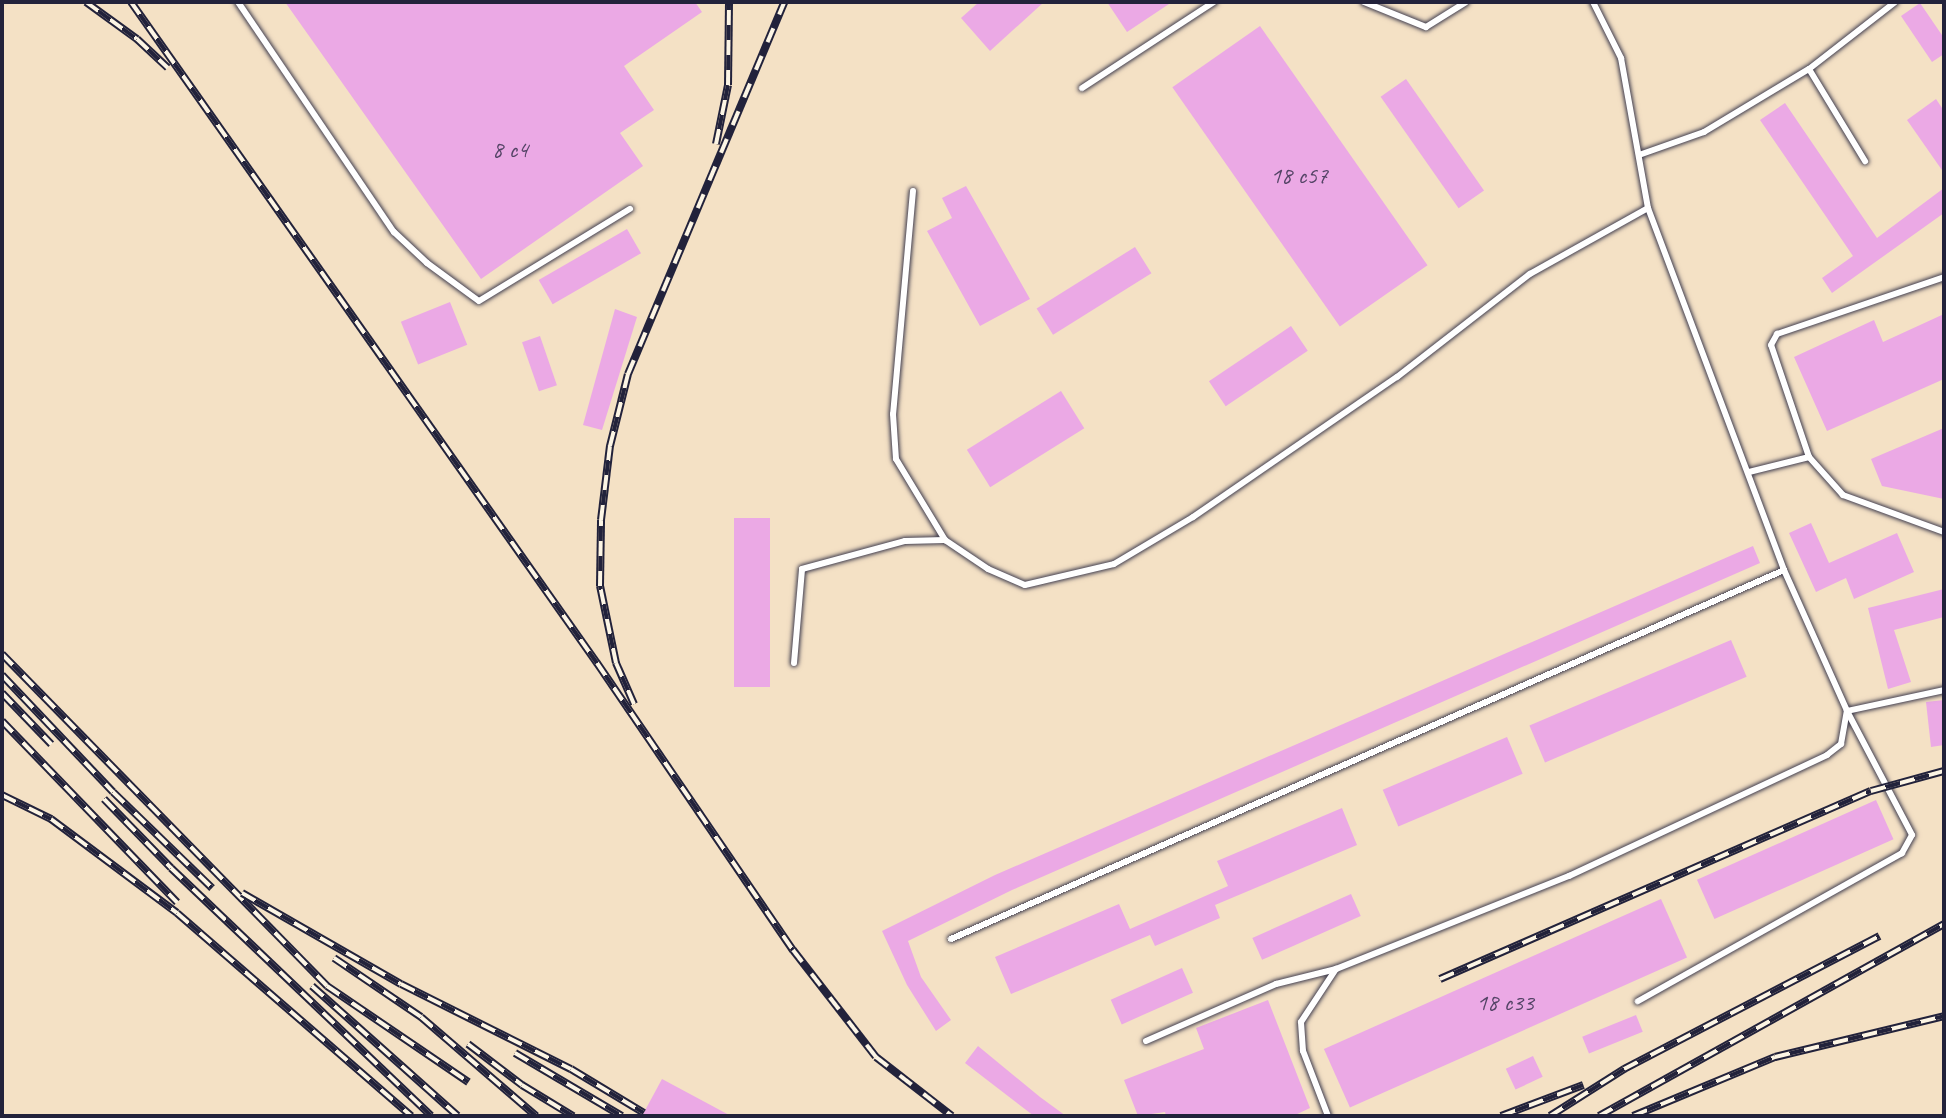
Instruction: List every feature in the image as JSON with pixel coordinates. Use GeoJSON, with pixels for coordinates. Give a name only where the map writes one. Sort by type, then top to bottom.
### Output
{"type":"FeatureCollection","features":[{"type":"Feature","properties":{"kind":"lane"},"geometry":{"type":"LineString","coordinates":[[238,2],[394,232],[427,263],[479,301],[630,209]]}},
{"type":"Feature","properties":{"kind":"lane"},"geometry":{"type":"LineString","coordinates":[[1082,88],[1214,2]]}},
{"type":"Feature","properties":{"kind":"lane"},"geometry":{"type":"LineString","coordinates":[[1364,2],[1426,27],[1466,2]]}},
{"type":"Feature","properties":{"kind":"lane"},"geometry":{"type":"LineString","coordinates":[[1593,2],[1621,58],[1648,208],[1784,570],[1847,711],[1912,835],[1902,853],[1638,1001]]}},
{"type":"Feature","properties":{"kind":"lane"},"geometry":{"type":"LineString","coordinates":[[1639,155],[1704,132],[1809,69],[1895,2]]}},
{"type":"Feature","properties":{"kind":"lane"},"geometry":{"type":"LineString","coordinates":[[1809,69],[1865,161]]}},
{"type":"Feature","properties":{"kind":"lane"},"geometry":{"type":"LineString","coordinates":[[913,191],[893,414],[896,459],[945,540],[988,569],[1025,585],[1114,564],[1193,517],[1397,377],[1530,274],[1648,208]]}},
{"type":"Feature","properties":{"kind":"lane"},"geometry":{"type":"LineString","coordinates":[[1944,277],[1777,334],[1771,345],[1809,457],[1843,495],[1944,532]]}},
{"type":"Feature","properties":{"kind":"lane"},"geometry":{"type":"LineString","coordinates":[[1749,472],[1809,457]]}},
{"type":"Feature","properties":{"kind":"lane"},"geometry":{"type":"LineString","coordinates":[[794,663],[802,569],[905,541],[945,540]]}},
{"type":"Feature","properties":{"kind":"lane"},"geometry":{"type":"LineString","coordinates":[[951,939],[1784,570]]}},
{"type":"Feature","properties":{"kind":"lane"},"geometry":{"type":"LineString","coordinates":[[1847,711],[1944,690]]}},
{"type":"Feature","properties":{"kind":"lane"},"geometry":{"type":"LineString","coordinates":[[1146,1041],[1276,984],[1336,969],[1569,876],[1827,755],[1841,744],[1847,711]]}},
{"type":"Feature","properties":{"kind":"lane"},"geometry":{"type":"LineString","coordinates":[[1328,1116],[1303,1051],[1301,1022],[1336,969]]}},
{"type":"Feature","properties":{"kind":"building"},"geometry":{"type":"Polygon","coordinates":[[[285,2],[695,2],[702,12],[624,66],[654,110],[620,133],[643,166],[481,279],[285,2]]]}},
{"type":"Feature","properties":{"kind":"building"},"geometry":{"type":"Polygon","coordinates":[[[979,2],[1044,2],[990,51],[961,18],[979,2]]]}},
{"type":"Feature","properties":{"kind":"building"},"geometry":{"type":"Polygon","coordinates":[[[1107,2],[1172,2],[1127,32],[1107,2]]]}},
{"type":"Feature","properties":{"kind":"building"},"geometry":{"type":"Polygon","coordinates":[[[1920,3],[1944,38],[1944,54],[1932,62],[1901,16],[1920,3]]]}},
{"type":"Feature","properties":{"kind":"building"},"geometry":{"type":"Polygon","coordinates":[[[1260,26],[1427,265],[1340,327],[1172,87],[1260,26]]]}},
{"type":"Feature","properties":{"kind":"building"},"geometry":{"type":"Polygon","coordinates":[[[1406,79],[1484,190],[1459,208],[1381,97],[1406,79]]]}},
{"type":"Feature","properties":{"kind":"building"},"geometry":{"type":"Polygon","coordinates":[[[1936,99],[1944,111],[1944,173],[1907,120],[1936,99]]]}},
{"type":"Feature","properties":{"kind":"building"},"geometry":{"type":"Polygon","coordinates":[[[1785,103],[1877,238],[1944,188],[1944,213],[1832,293],[1822,278],[1853,256],[1760,120],[1785,103]]]}},
{"type":"Feature","properties":{"kind":"building"},"geometry":{"type":"Polygon","coordinates":[[[966,186],[1030,299],[980,326],[927,231],[952,218],[942,198],[966,186]]]}},
{"type":"Feature","properties":{"kind":"building"},"geometry":{"type":"Polygon","coordinates":[[[627,229],[641,253],[553,304],[539,280],[627,229]]]}},
{"type":"Feature","properties":{"kind":"building"},"geometry":{"type":"Polygon","coordinates":[[[1135,247],[1151,273],[1053,335],[1037,308],[1135,247]]]}},
{"type":"Feature","properties":{"kind":"building"},"geometry":{"type":"Polygon","coordinates":[[[450,302],[467,345],[418,365],[401,322],[450,302]]]}},
{"type":"Feature","properties":{"kind":"building"},"geometry":{"type":"Polygon","coordinates":[[[615,309],[637,317],[602,430],[583,425],[615,309]]]}},
{"type":"Feature","properties":{"kind":"building"},"geometry":{"type":"Polygon","coordinates":[[[1944,314],[1944,379],[1827,431],[1794,357],[1874,320],[1883,342],[1944,314]]]}},
{"type":"Feature","properties":{"kind":"building"},"geometry":{"type":"Polygon","coordinates":[[[1291,326],[1308,351],[1226,406],[1209,381],[1291,326]]]}},
{"type":"Feature","properties":{"kind":"building"},"geometry":{"type":"Polygon","coordinates":[[[540,336],[557,385],[539,391],[522,342],[540,336]]]}},
{"type":"Feature","properties":{"kind":"building"},"geometry":{"type":"Polygon","coordinates":[[[1061,391],[1084,428],[990,487],[967,450],[1061,391]]]}},
{"type":"Feature","properties":{"kind":"building"},"geometry":{"type":"Polygon","coordinates":[[[1944,428],[1944,499],[1882,486],[1871,459],[1944,428]]]}},
{"type":"Feature","properties":{"kind":"building"},"geometry":{"type":"Polygon","coordinates":[[[734,518],[770,518],[770,687],[734,687],[734,518]]]}},
{"type":"Feature","properties":{"kind":"building"},"geometry":{"type":"Polygon","coordinates":[[[1811,523],[1829,563],[1897,533],[1914,572],[1854,599],[1846,578],[1816,592],[1789,533],[1811,523]]]}},
{"type":"Feature","properties":{"kind":"building"},"geometry":{"type":"Polygon","coordinates":[[[1753,546],[1760,563],[1012,890],[908,941],[921,977],[951,1020],[936,1031],[907,985],[882,931],[995,875],[1753,546]]]}},
{"type":"Feature","properties":{"kind":"building"},"geometry":{"type":"Polygon","coordinates":[[[1944,589],[1944,617],[1894,630],[1911,682],[1888,689],[1868,608],[1944,589]]]}},
{"type":"Feature","properties":{"kind":"building"},"geometry":{"type":"Polygon","coordinates":[[[1731,640],[1747,677],[1545,762],[1529,726],[1731,640]]]}},
{"type":"Feature","properties":{"kind":"building"},"geometry":{"type":"Polygon","coordinates":[[[1944,700],[1944,745],[1931,747],[1926,702],[1944,700]]]}},
{"type":"Feature","properties":{"kind":"building"},"geometry":{"type":"Polygon","coordinates":[[[1507,737],[1523,774],[1398,827],[1383,790],[1507,737]]]}},
{"type":"Feature","properties":{"kind":"building"},"geometry":{"type":"Polygon","coordinates":[[[1876,800],[1893,839],[1714,919],[1697,880],[1876,800]]]}},
{"type":"Feature","properties":{"kind":"building"},"geometry":{"type":"Polygon","coordinates":[[[1342,808],[1357,845],[1215,905],[1220,918],[1155,946],[1150,935],[1011,994],[995,957],[1119,904],[1130,929],[1228,886],[1217,861],[1342,808]]]}},
{"type":"Feature","properties":{"kind":"building"},"geometry":{"type":"Polygon","coordinates":[[[1351,894],[1361,916],[1262,960],[1252,938],[1351,894]]]}},
{"type":"Feature","properties":{"kind":"building"},"geometry":{"type":"Polygon","coordinates":[[[1661,899],[1687,957],[1350,1108],[1324,1049],[1661,899]]]}},
{"type":"Feature","properties":{"kind":"building"},"geometry":{"type":"Polygon","coordinates":[[[1182,968],[1193,993],[1122,1024],[1111,1000],[1182,968]]]}},
{"type":"Feature","properties":{"kind":"building"},"geometry":{"type":"Polygon","coordinates":[[[1268,1000],[1310,1108],[1293,1116],[1166,1116],[1165,1112],[1138,1116],[1124,1080],[1204,1049],[1196,1028],[1268,1000]]]}},
{"type":"Feature","properties":{"kind":"building"},"geometry":{"type":"Polygon","coordinates":[[[1636,1015],[1643,1032],[1589,1053],[1582,1037],[1636,1015]]]}},
{"type":"Feature","properties":{"kind":"building"},"geometry":{"type":"Polygon","coordinates":[[[978,1046],[1066,1116],[1034,1116],[965,1063],[978,1046]]]}},
{"type":"Feature","properties":{"kind":"building"},"geometry":{"type":"Polygon","coordinates":[[[1533,1056],[1543,1077],[1516,1090],[1506,1069],[1533,1056]]]}},
{"type":"Feature","properties":{"kind":"building"},"geometry":{"type":"Polygon","coordinates":[[[662,1079],[731,1116],[642,1116],[662,1079]]]}},
{"type":"Feature","properties":{"kind":"railway"},"geometry":{"type":"LineString","coordinates":[[86,2],[137,39],[168,68]]}},
{"type":"Feature","properties":{"kind":"railway"},"geometry":{"type":"LineString","coordinates":[[131,2],[597,663],[793,950],[876,1057],[952,1116]]}},
{"type":"Feature","properties":{"kind":"railway"},"geometry":{"type":"LineString","coordinates":[[716,144],[728,85],[729,2]]}},
{"type":"Feature","properties":{"kind":"railway"},"geometry":{"type":"LineString","coordinates":[[634,704],[616,663],[600,586],[601,520],[610,446],[628,374],[784,2]]}},
{"type":"Feature","properties":{"kind":"railway"},"geometry":{"type":"LineString","coordinates":[[2,654],[327,986],[468,1082]]}},
{"type":"Feature","properties":{"kind":"railway"},"geometry":{"type":"LineString","coordinates":[[2,675],[113,792],[212,888]]}},
{"type":"Feature","properties":{"kind":"railway"},"geometry":{"type":"LineString","coordinates":[[2,693],[51,744]]}},
{"type":"Feature","properties":{"kind":"railway"},"geometry":{"type":"LineString","coordinates":[[2,721],[177,902]]}},
{"type":"Feature","properties":{"kind":"railway"},"geometry":{"type":"LineString","coordinates":[[1440,979],[1871,791],[1944,771]]}},
{"type":"Feature","properties":{"kind":"railway"},"geometry":{"type":"LineString","coordinates":[[2,795],[51,819],[177,913],[411,1116]]}},
{"type":"Feature","properties":{"kind":"railway"},"geometry":{"type":"LineString","coordinates":[[104,799],[171,868],[431,1116]]}},
{"type":"Feature","properties":{"kind":"railway"},"geometry":{"type":"LineString","coordinates":[[242,893],[401,984],[571,1069],[644,1113]]}},
{"type":"Feature","properties":{"kind":"railway"},"geometry":{"type":"LineString","coordinates":[[1599,1116],[1944,924]]}},
{"type":"Feature","properties":{"kind":"railway"},"geometry":{"type":"LineString","coordinates":[[1550,1116],[1624,1069],[1880,936]]}},
{"type":"Feature","properties":{"kind":"railway"},"geometry":{"type":"LineString","coordinates":[[334,958],[421,1017],[536,1116]]}},
{"type":"Feature","properties":{"kind":"railway"},"geometry":{"type":"LineString","coordinates":[[312,986],[458,1116]]}},
{"type":"Feature","properties":{"kind":"railway"},"geometry":{"type":"LineString","coordinates":[[1633,1116],[1775,1057],[1944,1016]]}},
{"type":"Feature","properties":{"kind":"railway"},"geometry":{"type":"LineString","coordinates":[[468,1044],[522,1085],[573,1116]]}},
{"type":"Feature","properties":{"kind":"railway"},"geometry":{"type":"LineString","coordinates":[[515,1053],[622,1116]]}},
{"type":"Feature","properties":{"kind":"railway"},"geometry":{"type":"LineString","coordinates":[[1501,1116],[1583,1085]]}}]}
